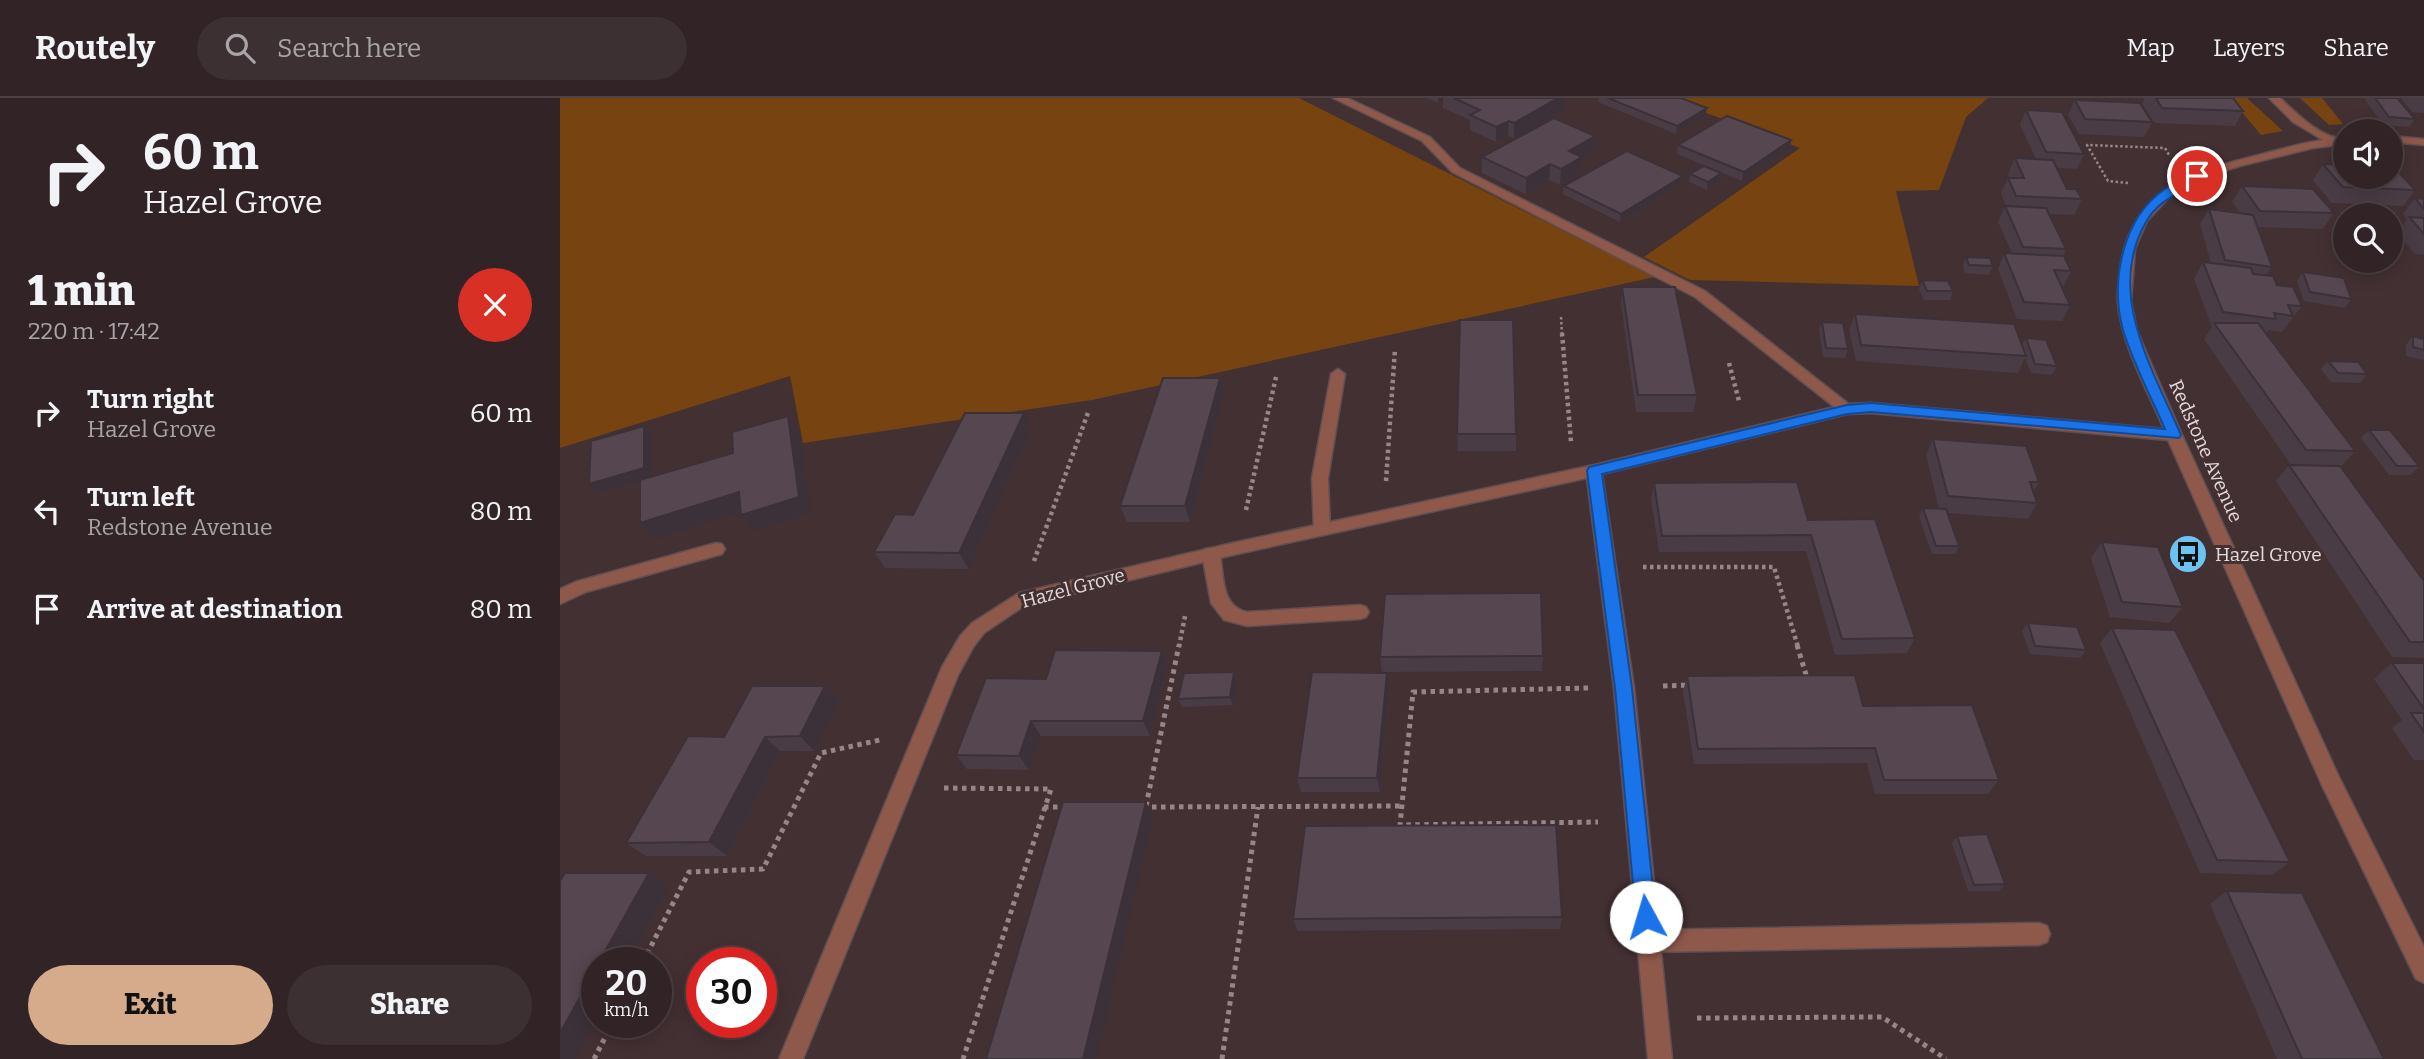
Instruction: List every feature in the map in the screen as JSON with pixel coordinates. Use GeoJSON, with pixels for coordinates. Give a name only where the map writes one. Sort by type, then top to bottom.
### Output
{"type":"FeatureCollection","features":[{"type":"Feature","properties":{"kind":"street"},"geometry":{"type":"LineString","coordinates":[[1338,98],[1426,139],[1456,170],[1700,294],[1847,409]]}},
{"type":"Feature","properties":{"kind":"street"},"geometry":{"type":"LineString","coordinates":[[2274,98],[2297,120],[2333,138]]}},
{"type":"Feature","properties":{"kind":"street"},"geometry":{"type":"LineString","coordinates":[[2403,141],[2421,144]]}},
{"type":"Feature","properties":{"kind":"street","name":"Redstone Avenue"},"geometry":{"type":"LineString","coordinates":[[2333,142],[2297,148],[2200,175],[2166,192],[2141,220],[2129,249],[2124,301],[2130,331],[2174,435],[2331,783],[2424,971]]}},
{"type":"Feature","properties":{"kind":"street"},"geometry":{"type":"LineString","coordinates":[[1322,529],[1320,478],[1338,374]]}},
{"type":"Feature","properties":{"kind":"street","name":"Hazel Grove"},"geometry":{"type":"LineString","coordinates":[[791,1059],[949,673],[967,641],[978,628],[1019,600],[1237,548],[1594,471],[1847,409],[1871,408],[2174,435]]}},
{"type":"Feature","properties":{"kind":"street"},"geometry":{"type":"LineString","coordinates":[[1594,471],[1624,688],[1660,1059]]}},
{"type":"Feature","properties":{"kind":"street"},"geometry":{"type":"LineString","coordinates":[[560,597],[581,587],[716,549]]}},
{"type":"Feature","properties":{"kind":"street"},"geometry":{"type":"LineString","coordinates":[[1211,554],[1220,603],[1230,615],[1247,619],[1360,612]]}},
{"type":"Feature","properties":{"kind":"street"},"geometry":{"type":"LineString","coordinates":[[1649,940],[2039,934]]}},
{"type":"Feature","properties":{"kind":"path"},"geometry":{"type":"LineString","coordinates":[[2166,192],[2135,183],[2108,181],[2087,145],[2165,148],[2175,162],[2200,175]]}},
{"type":"Feature","properties":{"kind":"path"},"geometry":{"type":"LineString","coordinates":[[1713,304],[1747,433]]}},
{"type":"Feature","properties":{"kind":"path"},"geometry":{"type":"LineString","coordinates":[[1561,317],[1573,475]]}},
{"type":"Feature","properties":{"kind":"path"},"geometry":{"type":"LineString","coordinates":[[1383,516],[1395,349]]}},
{"type":"Feature","properties":{"kind":"path"},"geometry":{"type":"LineString","coordinates":[[1237,548],[1276,377]]}},
{"type":"Feature","properties":{"kind":"path"},"geometry":{"type":"LineString","coordinates":[[1019,600],[1089,410]]}},
{"type":"Feature","properties":{"kind":"path"},"geometry":{"type":"LineString","coordinates":[[1607,568],[1774,567],[1808,680],[1795,680]]}},
{"type":"Feature","properties":{"kind":"path"},"geometry":{"type":"LineString","coordinates":[[1146,807],[1186,612],[1220,603]]}},
{"type":"Feature","properties":{"kind":"path"},"geometry":{"type":"LineString","coordinates":[[1636,821],[1401,825],[1413,692],[1703,684]]}},
{"type":"Feature","properties":{"kind":"path"},"geometry":{"type":"LineString","coordinates":[[651,947],[689,872],[763,869],[821,753],[926,730]]}},
{"type":"Feature","properties":{"kind":"path"},"geometry":{"type":"LineString","coordinates":[[901,788],[1051,789],[963,1059]]}},
{"type":"Feature","properties":{"kind":"path"},"geometry":{"type":"LineString","coordinates":[[1133,807],[1403,806]]}},
{"type":"Feature","properties":{"kind":"path"},"geometry":{"type":"LineString","coordinates":[[1044,807],[1082,807]]}},
{"type":"Feature","properties":{"kind":"path"},"geometry":{"type":"LineString","coordinates":[[1222,1059],[1258,807]]}},
{"type":"Feature","properties":{"kind":"path"},"geometry":{"type":"LineString","coordinates":[[1657,1021],[1713,1016],[1882,1017],[1946,1059]]}},
{"type":"Feature","properties":{"kind":"path"},"geometry":{"type":"LineString","coordinates":[[594,1059],[605,1038]]}},
{"type":"Feature","properties":{"kind":"shaded area"},"geometry":{"type":"Polygon","coordinates":[[[560,98],[1299,98],[1655,277],[1092,400],[803,443],[790,376],[560,448],[560,98]]]}},
{"type":"Feature","properties":{"kind":"shaded area"},"geometry":{"type":"Polygon","coordinates":[[[1666,98],[1988,98],[1966,117],[1939,190],[1896,191],[1919,286],[1690,280],[1644,257],[1800,148],[1666,98]]]}},
{"type":"Feature","properties":{"kind":"shaded area"},"geometry":{"type":"Polygon","coordinates":[[[2230,98],[2247,98],[2283,131],[2261,135],[2230,98]]]}},
{"type":"Feature","properties":{"kind":"shaded area"},"geometry":{"type":"Polygon","coordinates":[[[2300,98],[2322,98],[2339,119],[2333,119],[2333,125],[2329,125],[2300,98]]]}},
{"type":"Feature","properties":{"kind":"building"},"geometry":{"type":"Polygon","coordinates":[[[1454,98],[1558,98],[1514,123],[1509,121],[1496,127],[1470,115],[1480,110],[1454,98]]]}},
{"type":"Feature","properties":{"kind":"building"},"geometry":{"type":"Polygon","coordinates":[[[1608,98],[1681,98],[1707,108],[1677,126],[1608,98]]]}},
{"type":"Feature","properties":{"kind":"building"},"geometry":{"type":"Polygon","coordinates":[[[2156,98],[2233,98],[2243,111],[2162,108],[2156,98]]]}},
{"type":"Feature","properties":{"kind":"building"},"geometry":{"type":"Polygon","coordinates":[[[2375,98],[2397,98],[2415,119],[2389,117],[2375,98]]]}},
{"type":"Feature","properties":{"kind":"building"},"geometry":{"type":"Polygon","coordinates":[[[2075,100],[2140,103],[2152,122],[2085,119],[2075,100]]]}},
{"type":"Feature","properties":{"kind":"building"},"geometry":{"type":"Polygon","coordinates":[[[2026,110],[2062,112],[2084,154],[2046,152],[2026,110]]]}},
{"type":"Feature","properties":{"kind":"building"},"geometry":{"type":"Polygon","coordinates":[[[1727,116],[1791,140],[1744,172],[1678,145],[1727,116]]]}},
{"type":"Feature","properties":{"kind":"building"},"geometry":{"type":"Polygon","coordinates":[[[1554,118],[1595,136],[1569,151],[1582,157],[1561,169],[1550,164],[1526,178],[1482,157],[1554,118]]]}},
{"type":"Feature","properties":{"kind":"building"},"geometry":{"type":"Polygon","coordinates":[[[1627,151],[1683,176],[1621,214],[1564,186],[1627,151]]]}},
{"type":"Feature","properties":{"kind":"building"},"geometry":{"type":"Polygon","coordinates":[[[2015,158],[2053,160],[2067,189],[2076,189],[2082,199],[2016,196],[2008,178],[2024,178],[2015,158]]]}},
{"type":"Feature","properties":{"kind":"building"},"geometry":{"type":"Polygon","coordinates":[[[2323,164],[2333,164],[2333,176],[2323,164]]]}},
{"type":"Feature","properties":{"kind":"building"},"geometry":{"type":"Polygon","coordinates":[[[1704,166],[1721,173],[1708,182],[1690,174],[1704,166]]]}},
{"type":"Feature","properties":{"kind":"building"},"geometry":{"type":"Polygon","coordinates":[[[2403,177],[2415,190],[2391,189],[2403,189],[2403,177]]]}},
{"type":"Feature","properties":{"kind":"building"},"geometry":{"type":"Polygon","coordinates":[[[2242,186],[2313,189],[2333,213],[2260,211],[2242,186]]]}},
{"type":"Feature","properties":{"kind":"building"},"geometry":{"type":"Polygon","coordinates":[[[2415,198],[2424,199],[2424,209],[2415,198]]]}},
{"type":"Feature","properties":{"kind":"building"},"geometry":{"type":"Polygon","coordinates":[[[2005,206],[2046,208],[2066,249],[2023,247],[2005,206]]]}},
{"type":"Feature","properties":{"kind":"building"},"geometry":{"type":"Polygon","coordinates":[[[2209,209],[2253,215],[2272,267],[2225,260],[2209,209]]]}},
{"type":"Feature","properties":{"kind":"building"},"geometry":{"type":"Polygon","coordinates":[[[2409,217],[2424,218],[2424,234],[2409,217]]]}},
{"type":"Feature","properties":{"kind":"building"},"geometry":{"type":"Polygon","coordinates":[[[2004,253],[2064,256],[2071,271],[2054,270],[2070,305],[2024,302],[2004,253]]]}},
{"type":"Feature","properties":{"kind":"building"},"geometry":{"type":"Polygon","coordinates":[[[1966,257],[1990,258],[1993,266],[1969,265],[1966,257]]]}},
{"type":"Feature","properties":{"kind":"building"},"geometry":{"type":"Polygon","coordinates":[[[2203,262],[2251,268],[2253,274],[2273,276],[2277,285],[2293,287],[2302,306],[2288,305],[2293,316],[2274,313],[2276,319],[2223,312],[2203,262]]]}},
{"type":"Feature","properties":{"kind":"building"},"geometry":{"type":"Polygon","coordinates":[[[2303,272],[2344,278],[2351,299],[2310,292],[2303,272]]]}},
{"type":"Feature","properties":{"kind":"building"},"geometry":{"type":"Polygon","coordinates":[[[1922,280],[1948,281],[1953,291],[1927,291],[1922,280]]]}},
{"type":"Feature","properties":{"kind":"building"},"geometry":{"type":"Polygon","coordinates":[[[1622,287],[1675,287],[1697,395],[1638,395],[1622,287]]]}},
{"type":"Feature","properties":{"kind":"building"},"geometry":{"type":"Polygon","coordinates":[[[1855,314],[2014,324],[2026,356],[1861,345],[1855,314]]]}},
{"type":"Feature","properties":{"kind":"building"},"geometry":{"type":"Polygon","coordinates":[[[1460,320],[1513,320],[1516,434],[1457,434],[1460,320]]]}},
{"type":"Feature","properties":{"kind":"building"},"geometry":{"type":"Polygon","coordinates":[[[1822,322],[1843,323],[1848,349],[1826,348],[1822,322]]]}},
{"type":"Feature","properties":{"kind":"building"},"geometry":{"type":"Polygon","coordinates":[[[2214,323],[2258,323],[2355,451],[2306,450],[2214,323]]]}},
{"type":"Feature","properties":{"kind":"building"},"geometry":{"type":"Polygon","coordinates":[[[2413,336],[2424,339],[2424,350],[2413,347],[2413,336]]]}},
{"type":"Feature","properties":{"kind":"building"},"geometry":{"type":"Polygon","coordinates":[[[2026,338],[2046,340],[2057,366],[2035,364],[2026,338]]]}},
{"type":"Feature","properties":{"kind":"building"},"geometry":{"type":"Polygon","coordinates":[[[2328,361],[2358,362],[2367,374],[2338,373],[2328,361]]]}},
{"type":"Feature","properties":{"kind":"building"},"geometry":{"type":"Polygon","coordinates":[[[1163,378],[1220,378],[1185,506],[1120,506],[1163,378]]]}},
{"type":"Feature","properties":{"kind":"building"},"geometry":{"type":"Polygon","coordinates":[[[965,413],[1024,413],[959,553],[874,552],[895,514],[913,515],[965,413]]]}},
{"type":"Feature","properties":{"kind":"building"},"geometry":{"type":"Polygon","coordinates":[[[788,416],[799,497],[741,515],[739,492],[640,523],[640,480],[733,453],[732,432],[788,416]]]}},
{"type":"Feature","properties":{"kind":"building"},"geometry":{"type":"Polygon","coordinates":[[[644,426],[644,468],[589,484],[591,441],[644,426]]]}},
{"type":"Feature","properties":{"kind":"building"},"geometry":{"type":"Polygon","coordinates":[[[2369,430],[2390,430],[2419,466],[2397,466],[2369,430]]]}},
{"type":"Feature","properties":{"kind":"building"},"geometry":{"type":"Polygon","coordinates":[[[1933,439],[2026,446],[2039,482],[2030,482],[2037,503],[1948,496],[1933,439]]]}},
{"type":"Feature","properties":{"kind":"building"},"geometry":{"type":"Polygon","coordinates":[[[2289,465],[2340,466],[2424,581],[2424,642],[2410,642],[2289,465]]]}},
{"type":"Feature","properties":{"kind":"building"},"geometry":{"type":"Polygon","coordinates":[[[1797,482],[1808,520],[1875,519],[1915,638],[1842,639],[1811,535],[1662,536],[1654,483],[1797,482]]]}},
{"type":"Feature","properties":{"kind":"building"},"geometry":{"type":"Polygon","coordinates":[[[1923,508],[1946,509],[1959,546],[1936,546],[1923,508]]]}},
{"type":"Feature","properties":{"kind":"building"},"geometry":{"type":"Polygon","coordinates":[[[2102,542],[2158,547],[2183,607],[2122,602],[2102,542]]]}},
{"type":"Feature","properties":{"kind":"building"},"geometry":{"type":"Polygon","coordinates":[[[1541,593],[1543,656],[1380,657],[1385,594],[1541,593]]]}},
{"type":"Feature","properties":{"kind":"building"},"geometry":{"type":"Polygon","coordinates":[[[2028,623],[2077,627],[2086,650],[2035,646],[2028,623]]]}},
{"type":"Feature","properties":{"kind":"building"},"geometry":{"type":"Polygon","coordinates":[[[2112,628],[2175,630],[2290,862],[2217,860],[2112,628]]]}},
{"type":"Feature","properties":{"kind":"building"},"geometry":{"type":"Polygon","coordinates":[[[1055,650],[1162,651],[1143,721],[1031,721],[1019,756],[956,755],[986,678],[1046,679],[1055,650]]]}},
{"type":"Feature","properties":{"kind":"building"},"geometry":{"type":"Polygon","coordinates":[[[2392,663],[2424,663],[2424,709],[2392,663]]]}},
{"type":"Feature","properties":{"kind":"building"},"geometry":{"type":"Polygon","coordinates":[[[1234,672],[1230,697],[1178,699],[1184,673],[1234,672]]]}},
{"type":"Feature","properties":{"kind":"building"},"geometry":{"type":"Polygon","coordinates":[[[1312,672],[1387,673],[1377,778],[1297,778],[1312,672]]]}},
{"type":"Feature","properties":{"kind":"building"},"geometry":{"type":"Polygon","coordinates":[[[1855,675],[1863,706],[1972,705],[1999,780],[1884,780],[1875,748],[1698,749],[1687,676],[1855,675]]]}},
{"type":"Feature","properties":{"kind":"building"},"geometry":{"type":"Polygon","coordinates":[[[752,686],[825,686],[800,736],[765,737],[709,842],[626,843],[688,736],[724,737],[752,686]]]}},
{"type":"Feature","properties":{"kind":"building"},"geometry":{"type":"Polygon","coordinates":[[[2411,713],[2424,713],[2424,732],[2411,713]]]}},
{"type":"Feature","properties":{"kind":"building"},"geometry":{"type":"Polygon","coordinates":[[[1063,802],[1146,802],[1083,1059],[986,1059],[1063,802]]]}},
{"type":"Feature","properties":{"kind":"building"},"geometry":{"type":"Polygon","coordinates":[[[1556,825],[1562,917],[1293,919],[1305,826],[1556,825]]]}},
{"type":"Feature","properties":{"kind":"building"},"geometry":{"type":"Polygon","coordinates":[[[1987,834],[2005,884],[1974,885],[1957,836],[1987,834]]]}},
{"type":"Feature","properties":{"kind":"building"},"geometry":{"type":"Polygon","coordinates":[[[565,873],[649,873],[607,947],[581,947],[581,996],[560,1033],[560,881],[565,873]]]}},
{"type":"Feature","properties":{"kind":"building"},"geometry":{"type":"Polygon","coordinates":[[[2227,891],[2302,893],[2384,1059],[2302,1059],[2227,891]]]}},
{"type":"Feature","properties":{"kind":"place","name":"Hazel Grove"},"geometry":{"type":"Point","coordinates":[2188,554]}},
{"type":"Feature","properties":{"kind":"route"},"geometry":{"type":"LineString","coordinates":[[1646,917],[1624,688],[1594,471],[1847,409],[1871,408],[2174,435],[2130,331],[2124,301],[2126,273],[2129,249],[2141,220],[2167,192],[2197,176]]}}]}
